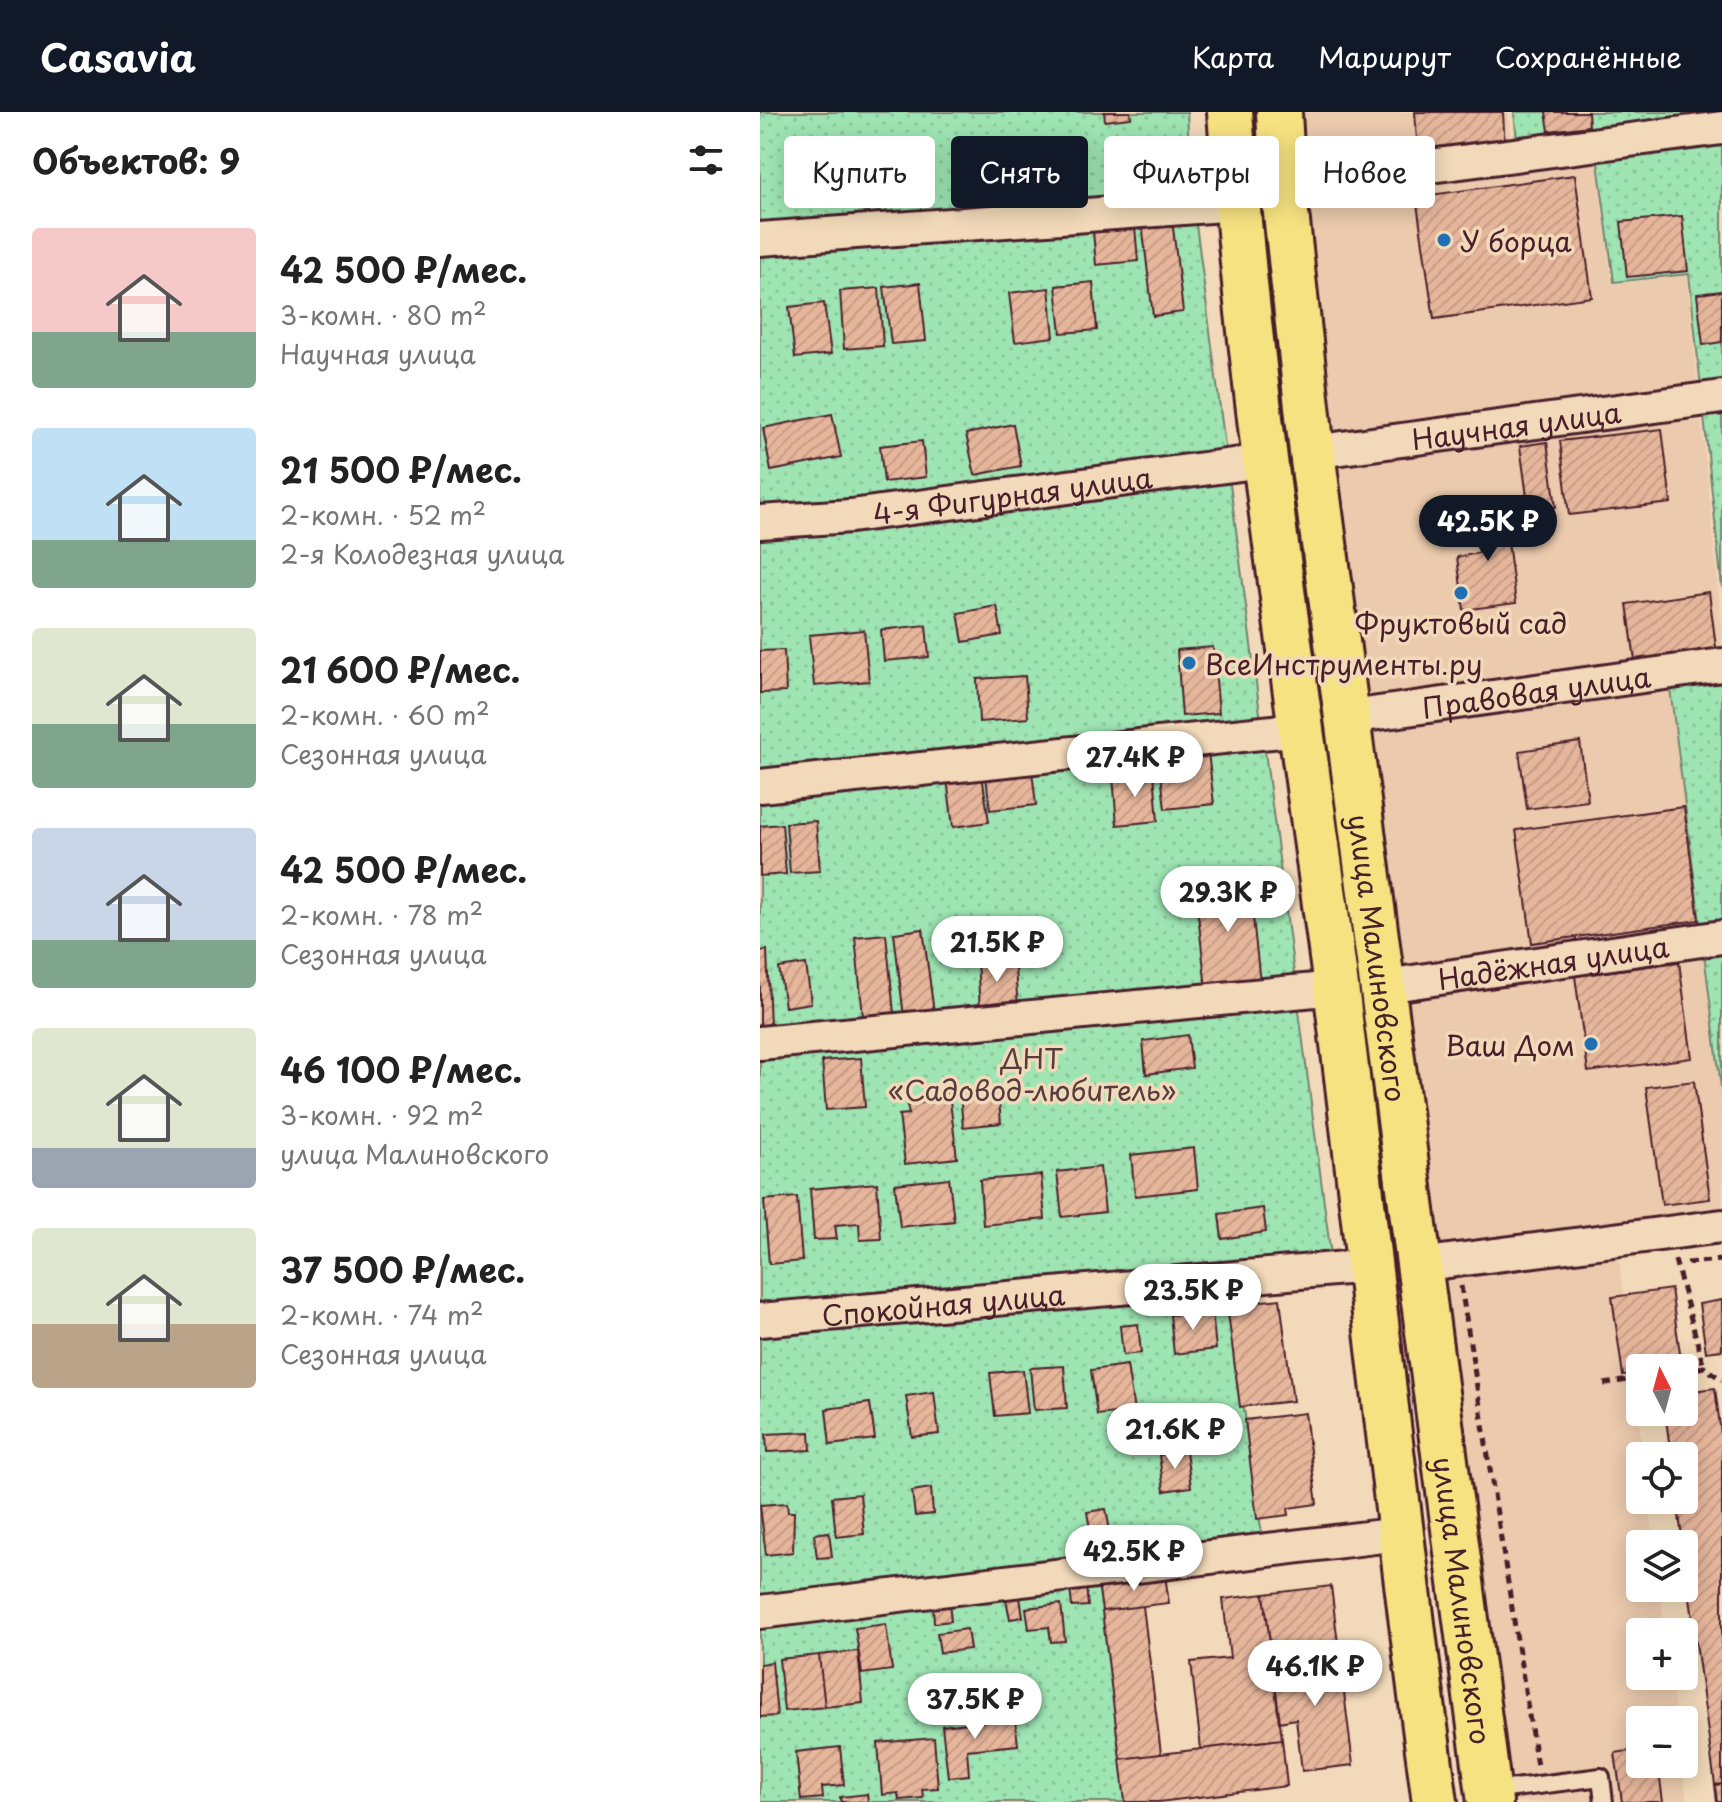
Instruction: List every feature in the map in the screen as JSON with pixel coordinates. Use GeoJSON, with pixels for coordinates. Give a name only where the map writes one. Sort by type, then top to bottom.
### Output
{"type":"FeatureCollection","features":[{"type":"Feature","properties":{"kind":"highway","name":"улица Малиновского"},"geometry":{"type":"LineString","coordinates":[[1230,112],[1232,136]]}},
{"type":"Feature","properties":{"kind":"highway","name":"улица Малиновского"},"geometry":{"type":"LineString","coordinates":[[1279,112],[1283,185],[1312,452],[1385,986],[1437,1263],[1490,1796]]}},
{"type":"Feature","properties":{"kind":"highway","name":"улица Малиновского"},"geometry":{"type":"LineString","coordinates":[[1237,208],[1263,461],[1336,988],[1399,1534],[1434,1802]]}},
{"type":"Feature","properties":{"kind":"street"},"geometry":{"type":"LineString","coordinates":[[1283,185],[1722,128]]}},
{"type":"Feature","properties":{"kind":"street"},"geometry":{"type":"LineString","coordinates":[[760,239],[1182,208]]}},
{"type":"Feature","properties":{"kind":"street","name":"Научная улица"},"geometry":{"type":"LineString","coordinates":[[1312,452],[1722,397]]}},
{"type":"Feature","properties":{"kind":"street","name":"4-я Фигурная улица"},"geometry":{"type":"LineString","coordinates":[[760,522],[851,516],[1263,461]]}},
{"type":"Feature","properties":{"kind":"street","name":"Правовая улица"},"geometry":{"type":"LineString","coordinates":[[1350,717],[1722,665]]}},
{"type":"Feature","properties":{"kind":"street"},"geometry":{"type":"LineString","coordinates":[[760,786],[1300,729]]}},
{"type":"Feature","properties":{"kind":"street","name":"Надёжная улица"},"geometry":{"type":"LineString","coordinates":[[1385,986],[1722,937]]}},
{"type":"Feature","properties":{"kind":"street"},"geometry":{"type":"LineString","coordinates":[[760,1043],[1336,988]]}},
{"type":"Feature","properties":{"kind":"street"},"geometry":{"type":"LineString","coordinates":[[1437,1263],[1722,1226]]}},
{"type":"Feature","properties":{"kind":"street","name":"Спокойная улица"},"geometry":{"type":"LineString","coordinates":[[760,1320],[1368,1266]]}},
{"type":"Feature","properties":{"kind":"street"},"geometry":{"type":"LineString","coordinates":[[760,1612],[1399,1534]]}},
{"type":"Feature","properties":{"kind":"lane"},"geometry":{"type":"LineString","coordinates":[[1490,1796],[1539,1784],[1601,1777],[1604,1802]]}},
{"type":"Feature","properties":{"kind":"path"},"geometry":{"type":"LineString","coordinates":[[1665,1231],[1704,1367],[1722,1380]]}},
{"type":"Feature","properties":{"kind":"path"},"geometry":{"type":"LineString","coordinates":[[1676,1264],[1722,1260]]}},
{"type":"Feature","properties":{"kind":"path"},"geometry":{"type":"LineString","coordinates":[[1437,1263],[1539,1784]]}},
{"type":"Feature","properties":{"kind":"path"},"geometry":{"type":"LineString","coordinates":[[1698,1368],[1704,1367]]}},
{"type":"Feature","properties":{"kind":"path"},"geometry":{"type":"LineString","coordinates":[[1604,1384],[1626,1380]]}},
{"type":"Feature","properties":{"kind":"shaded area"},"geometry":{"type":"Polygon","coordinates":[[[1303,112],[1508,112],[1513,162],[1595,153],[1612,284],[1687,276],[1722,627],[1722,659],[1666,666],[1722,1108],[1722,1216],[1617,1244],[1630,1354],[1626,1354],[1626,1426],[1639,1426],[1641,1442],[1626,1442],[1626,1514],[1651,1514],[1652,1530],[1626,1530],[1626,1602],[1662,1602],[1663,1618],[1626,1618],[1626,1690],[1673,1690],[1674,1706],[1626,1706],[1626,1778],[1684,1778],[1687,1802],[1512,1802],[1437,1259],[1308,208],[1435,208],[1435,136],[1304,136],[1303,112]]]}},
{"type":"Feature","properties":{"kind":"green space","name":"ДНТ «Садовод-любитель»"},"geometry":{"type":"Polygon","coordinates":[[[760,112],[1187,112],[1188,136],[1104,136],[1104,208],[1194,208],[1331,1256],[1224,1268],[1262,1535],[1100,1557],[1132,1802],[760,1802],[760,112]]]}},
{"type":"Feature","properties":{"kind":"green space"},"geometry":{"type":"Polygon","coordinates":[[[1514,112],[1722,112],[1722,588],[1689,274],[1614,282],[1595,140],[1518,150],[1514,112]]]}},
{"type":"Feature","properties":{"kind":"green space"},"geometry":{"type":"Polygon","coordinates":[[[1722,674],[1722,1095],[1669,680],[1722,674]]]}},
{"type":"Feature","properties":{"kind":"building"},"geometry":{"type":"Polygon","coordinates":[[[1104,112],[1130,112],[1131,118],[1105,121],[1104,112]]]}},
{"type":"Feature","properties":{"kind":"building"},"geometry":{"type":"Polygon","coordinates":[[[1415,112],[1503,112],[1505,150],[1435,155],[1435,136],[1417,136],[1415,112]]]}},
{"type":"Feature","properties":{"kind":"building"},"geometry":{"type":"Polygon","coordinates":[[[1546,112],[1588,112],[1589,126],[1549,131],[1546,112]]]}},
{"type":"Feature","properties":{"kind":"building"},"geometry":{"type":"Polygon","coordinates":[[[1575,175],[1592,297],[1434,319],[1418,208],[1435,208],[1435,194],[1575,175]]]}},
{"type":"Feature","properties":{"kind":"building"},"geometry":{"type":"Polygon","coordinates":[[[1682,216],[1688,271],[1627,277],[1621,222],[1682,216]]]}},
{"type":"Feature","properties":{"kind":"building"},"geometry":{"type":"Polygon","coordinates":[[[1172,219],[1183,312],[1153,316],[1142,223],[1172,219]]]}},
{"type":"Feature","properties":{"kind":"building"},"geometry":{"type":"Polygon","coordinates":[[[1135,227],[1138,261],[1096,265],[1093,231],[1135,227]]]}},
{"type":"Feature","properties":{"kind":"building"},"geometry":{"type":"Polygon","coordinates":[[[1093,282],[1097,330],[1061,333],[1056,286],[1093,282]]]}},
{"type":"Feature","properties":{"kind":"building"},"geometry":{"type":"Polygon","coordinates":[[[920,283],[926,341],[891,344],[884,287],[920,283]]]}},
{"type":"Feature","properties":{"kind":"building"},"geometry":{"type":"Polygon","coordinates":[[[879,288],[883,346],[844,349],[840,291],[879,288]]]}},
{"type":"Feature","properties":{"kind":"building"},"geometry":{"type":"Polygon","coordinates":[[[1049,288],[1054,337],[1015,342],[1009,293],[1049,288]]]}},
{"type":"Feature","properties":{"kind":"building"},"geometry":{"type":"Polygon","coordinates":[[[1722,291],[1722,342],[1703,345],[1697,294],[1722,291]]]}},
{"type":"Feature","properties":{"kind":"building"},"geometry":{"type":"Polygon","coordinates":[[[824,303],[831,354],[795,358],[789,307],[824,303]]]}},
{"type":"Feature","properties":{"kind":"building"},"geometry":{"type":"Polygon","coordinates":[[[832,414],[841,457],[771,471],[763,428],[832,414]]]}},
{"type":"Feature","properties":{"kind":"building"},"geometry":{"type":"Polygon","coordinates":[[[1013,424],[1021,466],[975,475],[966,434],[1013,424]]]}},
{"type":"Feature","properties":{"kind":"building"},"geometry":{"type":"Polygon","coordinates":[[[1662,429],[1671,503],[1569,515],[1560,441],[1662,429]]]}},
{"type":"Feature","properties":{"kind":"building"},"geometry":{"type":"Polygon","coordinates":[[[922,441],[926,477],[884,482],[880,446],[922,441]]]}},
{"type":"Feature","properties":{"kind":"building"},"geometry":{"type":"Polygon","coordinates":[[[1547,442],[1556,507],[1529,511],[1520,446],[1547,442]]]}},
{"type":"Feature","properties":{"kind":"building"},"geometry":{"type":"Polygon","coordinates":[[[1503,504],[1516,603],[1464,610],[1457,557],[1479,553],[1474,507],[1503,504]]]}},
{"type":"Feature","properties":{"kind":"building"},"geometry":{"type":"Polygon","coordinates":[[[1709,592],[1717,655],[1636,667],[1627,604],[1709,592]]]}},
{"type":"Feature","properties":{"kind":"building"},"geometry":{"type":"Polygon","coordinates":[[[997,606],[1002,635],[963,642],[958,613],[997,606]]]}},
{"type":"Feature","properties":{"kind":"building"},"geometry":{"type":"Polygon","coordinates":[[[926,625],[929,657],[884,661],[881,630],[926,625]]]}},
{"type":"Feature","properties":{"kind":"building"},"geometry":{"type":"Polygon","coordinates":[[[864,630],[869,681],[814,686],[809,635],[864,630]]]}},
{"type":"Feature","properties":{"kind":"building"},"geometry":{"type":"Polygon","coordinates":[[[1213,647],[1219,713],[1182,716],[1177,650],[1213,647]]]}},
{"type":"Feature","properties":{"kind":"building"},"geometry":{"type":"Polygon","coordinates":[[[784,650],[786,692],[760,693],[760,651],[784,650]]]}},
{"type":"Feature","properties":{"kind":"building"},"geometry":{"type":"Polygon","coordinates":[[[1025,676],[1028,718],[979,722],[977,679],[1025,676]]]}},
{"type":"Feature","properties":{"kind":"building"},"geometry":{"type":"Polygon","coordinates":[[[1580,742],[1588,801],[1527,809],[1519,751],[1580,742]]]}},
{"type":"Feature","properties":{"kind":"building"},"geometry":{"type":"Polygon","coordinates":[[[1208,752],[1214,804],[1165,809],[1159,757],[1208,752]]]}},
{"type":"Feature","properties":{"kind":"building"},"geometry":{"type":"Polygon","coordinates":[[[1032,771],[1036,805],[990,810],[986,776],[1032,771]]]}},
{"type":"Feature","properties":{"kind":"building"},"geometry":{"type":"Polygon","coordinates":[[[1154,773],[1158,821],[1117,825],[1113,776],[1154,773]]]}},
{"type":"Feature","properties":{"kind":"building"},"geometry":{"type":"Polygon","coordinates":[[[982,775],[989,822],[953,827],[947,779],[982,775]]]}},
{"type":"Feature","properties":{"kind":"building"},"geometry":{"type":"Polygon","coordinates":[[[1684,807],[1699,920],[1532,943],[1516,830],[1684,807]]]}},
{"type":"Feature","properties":{"kind":"building"},"geometry":{"type":"Polygon","coordinates":[[[816,821],[820,871],[790,873],[786,823],[816,821]]]}},
{"type":"Feature","properties":{"kind":"building"},"geometry":{"type":"Polygon","coordinates":[[[782,824],[786,874],[760,876],[760,826],[782,824]]]}},
{"type":"Feature","properties":{"kind":"building"},"geometry":{"type":"Polygon","coordinates":[[[1249,880],[1260,983],[1206,989],[1195,886],[1249,880]]]}},
{"type":"Feature","properties":{"kind":"building"},"geometry":{"type":"Polygon","coordinates":[[[923,929],[934,1013],[904,1017],[894,933],[923,929]]]}},
{"type":"Feature","properties":{"kind":"building"},"geometry":{"type":"Polygon","coordinates":[[[886,934],[894,1013],[863,1016],[855,937],[886,934]]]}},
{"type":"Feature","properties":{"kind":"building"},"geometry":{"type":"Polygon","coordinates":[[[767,950],[770,1027],[760,1027],[760,951],[767,950]]]}},
{"type":"Feature","properties":{"kind":"building"},"geometry":{"type":"Polygon","coordinates":[[[1014,957],[1018,1007],[980,1010],[977,960],[1014,957]]]}},
{"type":"Feature","properties":{"kind":"building"},"geometry":{"type":"Polygon","coordinates":[[[1679,962],[1692,1058],[1588,1072],[1575,976],[1679,962]]]}},
{"type":"Feature","properties":{"kind":"building"},"geometry":{"type":"Polygon","coordinates":[[[806,964],[811,1003],[785,1007],[779,968],[806,964]]]}},
{"type":"Feature","properties":{"kind":"building"},"geometry":{"type":"Polygon","coordinates":[[[1188,1035],[1192,1068],[1146,1074],[1143,1041],[1188,1035]]]}},
{"type":"Feature","properties":{"kind":"building"},"geometry":{"type":"Polygon","coordinates":[[[861,1058],[865,1107],[826,1110],[822,1061],[861,1058]]]}},
{"type":"Feature","properties":{"kind":"building"},"geometry":{"type":"Polygon","coordinates":[[[1694,1081],[1710,1199],[1662,1205],[1646,1087],[1694,1081]]]}},
{"type":"Feature","properties":{"kind":"building"},"geometry":{"type":"Polygon","coordinates":[[[998,1089],[1001,1123],[963,1127],[960,1093],[998,1089]]]}},
{"type":"Feature","properties":{"kind":"building"},"geometry":{"type":"Polygon","coordinates":[[[949,1093],[957,1158],[905,1164],[899,1115],[909,1114],[907,1105],[927,1102],[926,1096],[949,1093]]]}},
{"type":"Feature","properties":{"kind":"building"},"geometry":{"type":"Polygon","coordinates":[[[1194,1148],[1198,1189],[1135,1196],[1131,1155],[1194,1148]]]}},
{"type":"Feature","properties":{"kind":"building"},"geometry":{"type":"Polygon","coordinates":[[[1100,1167],[1105,1212],[1062,1217],[1057,1172],[1100,1167]]]}},
{"type":"Feature","properties":{"kind":"building"},"geometry":{"type":"Polygon","coordinates":[[[1041,1175],[1045,1219],[983,1225],[980,1180],[1041,1175]]]}},
{"type":"Feature","properties":{"kind":"building"},"geometry":{"type":"Polygon","coordinates":[[[949,1178],[954,1221],[900,1227],[895,1184],[949,1178]]]}},
{"type":"Feature","properties":{"kind":"building"},"geometry":{"type":"Polygon","coordinates":[[[877,1183],[881,1239],[860,1240],[859,1223],[835,1225],[837,1239],[814,1240],[810,1189],[877,1183]]]}},
{"type":"Feature","properties":{"kind":"building"},"geometry":{"type":"Polygon","coordinates":[[[797,1197],[802,1261],[769,1264],[764,1200],[797,1197]]]}},
{"type":"Feature","properties":{"kind":"building"},"geometry":{"type":"Polygon","coordinates":[[[1263,1208],[1266,1232],[1222,1239],[1219,1214],[1263,1208]]]}},
{"type":"Feature","properties":{"kind":"building"},"geometry":{"type":"Polygon","coordinates":[[[1671,1289],[1680,1354],[1626,1354],[1626,1376],[1623,1376],[1612,1297],[1671,1289]]]}},
{"type":"Feature","properties":{"kind":"building"},"geometry":{"type":"Polygon","coordinates":[[[1280,1299],[1293,1401],[1240,1407],[1227,1305],[1280,1299]]]}},
{"type":"Feature","properties":{"kind":"building"},"geometry":{"type":"Polygon","coordinates":[[[1722,1300],[1722,1350],[1706,1352],[1699,1304],[1722,1300]]]}},
{"type":"Feature","properties":{"kind":"building"},"geometry":{"type":"Polygon","coordinates":[[[1212,1310],[1216,1349],[1174,1354],[1170,1315],[1212,1310]]]}},
{"type":"Feature","properties":{"kind":"building"},"geometry":{"type":"Polygon","coordinates":[[[1138,1324],[1141,1353],[1123,1355],[1120,1326],[1138,1324]]]}},
{"type":"Feature","properties":{"kind":"building"},"geometry":{"type":"Polygon","coordinates":[[[1127,1365],[1134,1411],[1097,1415],[1091,1370],[1127,1365]]]}},
{"type":"Feature","properties":{"kind":"building"},"geometry":{"type":"Polygon","coordinates":[[[1064,1366],[1067,1408],[1034,1410],[1030,1368],[1064,1366]]]}},
{"type":"Feature","properties":{"kind":"building"},"geometry":{"type":"Polygon","coordinates":[[[1023,1370],[1028,1413],[995,1416],[990,1373],[1023,1370]]]}},
{"type":"Feature","properties":{"kind":"building"},"geometry":{"type":"Polygon","coordinates":[[[1715,1388],[1722,1441],[1722,1784],[1715,1785],[1698,1658],[1698,1618],[1693,1618],[1691,1602],[1698,1602],[1698,1530],[1681,1530],[1679,1514],[1698,1514],[1698,1442],[1669,1442],[1667,1426],[1698,1426],[1698,1390],[1715,1388]]]}},
{"type":"Feature","properties":{"kind":"building"},"geometry":{"type":"Polygon","coordinates":[[[934,1392],[939,1434],[912,1437],[906,1396],[934,1392]]]}},
{"type":"Feature","properties":{"kind":"building"},"geometry":{"type":"Polygon","coordinates":[[[870,1403],[875,1439],[830,1445],[826,1409],[870,1403]]]}},
{"type":"Feature","properties":{"kind":"building"},"geometry":{"type":"Polygon","coordinates":[[[1305,1413],[1317,1504],[1288,1508],[1289,1515],[1257,1519],[1245,1420],[1305,1413]]]}},
{"type":"Feature","properties":{"kind":"building"},"geometry":{"type":"Polygon","coordinates":[[[810,1432],[811,1450],[767,1452],[766,1434],[810,1432]]]}},
{"type":"Feature","properties":{"kind":"building"},"geometry":{"type":"Polygon","coordinates":[[[1186,1451],[1191,1487],[1164,1491],[1159,1455],[1186,1451]]]}},
{"type":"Feature","properties":{"kind":"building"},"geometry":{"type":"Polygon","coordinates":[[[931,1488],[933,1514],[915,1516],[912,1491],[931,1488]]]}},
{"type":"Feature","properties":{"kind":"building"},"geometry":{"type":"Polygon","coordinates":[[[860,1494],[864,1534],[836,1537],[832,1497],[860,1494]]]}},
{"type":"Feature","properties":{"kind":"building"},"geometry":{"type":"Polygon","coordinates":[[[787,1503],[788,1512],[794,1512],[793,1552],[766,1555],[760,1505],[787,1503]]]}},
{"type":"Feature","properties":{"kind":"building"},"geometry":{"type":"Polygon","coordinates":[[[1106,1509],[1110,1531],[1091,1535],[1087,1512],[1106,1509]]]}},
{"type":"Feature","properties":{"kind":"building"},"geometry":{"type":"Polygon","coordinates":[[[829,1532],[832,1557],[817,1558],[814,1534],[829,1532]]]}},
{"type":"Feature","properties":{"kind":"building"},"geometry":{"type":"Polygon","coordinates":[[[1165,1575],[1169,1603],[1102,1611],[1098,1583],[1165,1575]]]}},
{"type":"Feature","properties":{"kind":"building"},"geometry":{"type":"Polygon","coordinates":[[[1086,1585],[1088,1606],[1072,1607],[1070,1587],[1086,1585]]]}},
{"type":"Feature","properties":{"kind":"building"},"geometry":{"type":"Polygon","coordinates":[[[1331,1586],[1339,1652],[1272,1660],[1264,1594],[1331,1586]]]}},
{"type":"Feature","properties":{"kind":"building"},"geometry":{"type":"Polygon","coordinates":[[[1264,1594],[1282,1739],[1201,1749],[1191,1662],[1230,1658],[1223,1599],[1264,1594]]]}},
{"type":"Feature","properties":{"kind":"building"},"geometry":{"type":"Polygon","coordinates":[[[1020,1597],[1023,1617],[1010,1619],[1006,1599],[1020,1597]]]}},
{"type":"Feature","properties":{"kind":"building"},"geometry":{"type":"Polygon","coordinates":[[[949,1602],[951,1621],[934,1623],[933,1603],[949,1602]]]}},
{"type":"Feature","properties":{"kind":"building"},"geometry":{"type":"Polygon","coordinates":[[[1061,1604],[1065,1641],[1051,1642],[1049,1627],[1029,1629],[1026,1608],[1061,1604]]]}},
{"type":"Feature","properties":{"kind":"building"},"geometry":{"type":"Polygon","coordinates":[[[1143,1606],[1161,1754],[1120,1759],[1102,1611],[1143,1606]]]}},
{"type":"Feature","properties":{"kind":"building"},"geometry":{"type":"Polygon","coordinates":[[[886,1624],[892,1670],[862,1674],[855,1628],[886,1624]]]}},
{"type":"Feature","properties":{"kind":"building"},"geometry":{"type":"Polygon","coordinates":[[[967,1629],[970,1649],[940,1653],[937,1633],[967,1629]]]}},
{"type":"Feature","properties":{"kind":"building"},"geometry":{"type":"Polygon","coordinates":[[[858,1651],[863,1703],[825,1707],[819,1655],[858,1651]]]}},
{"type":"Feature","properties":{"kind":"building"},"geometry":{"type":"Polygon","coordinates":[[[1339,1652],[1353,1765],[1302,1771],[1296,1719],[1279,1722],[1272,1660],[1339,1652]]]}},
{"type":"Feature","properties":{"kind":"building"},"geometry":{"type":"Polygon","coordinates":[[[819,1655],[825,1707],[784,1711],[779,1659],[819,1655]]]}},
{"type":"Feature","properties":{"kind":"building"},"geometry":{"type":"Polygon","coordinates":[[[772,1662],[777,1716],[760,1717],[760,1664],[772,1662]]]}},
{"type":"Feature","properties":{"kind":"building"},"geometry":{"type":"Polygon","coordinates":[[[1015,1718],[1018,1745],[967,1750],[969,1775],[948,1777],[942,1726],[1015,1718]]]}},
{"type":"Feature","properties":{"kind":"building"},"geometry":{"type":"Polygon","coordinates":[[[934,1738],[938,1788],[922,1789],[923,1798],[899,1800],[898,1793],[882,1795],[878,1743],[934,1738]]]}},
{"type":"Feature","properties":{"kind":"building"},"geometry":{"type":"Polygon","coordinates":[[[1282,1739],[1287,1786],[1159,1802],[1125,1802],[1120,1759],[1282,1739]]]}},
{"type":"Feature","properties":{"kind":"building"},"geometry":{"type":"Polygon","coordinates":[[[840,1747],[844,1785],[822,1787],[823,1798],[801,1800],[796,1752],[840,1747]]]}},
{"type":"Feature","properties":{"kind":"building"},"geometry":{"type":"Polygon","coordinates":[[[1626,1751],[1626,1778],[1660,1778],[1663,1802],[1622,1802],[1615,1753],[1626,1751]]]}},
{"type":"Feature","properties":{"kind":"building"},"geometry":{"type":"Polygon","coordinates":[[[1722,1784],[1722,1802],[1717,1802],[1715,1785],[1722,1784]]]}},
{"type":"Feature","properties":{"kind":"building"},"geometry":{"type":"Polygon","coordinates":[[[867,1794],[868,1802],[841,1802],[840,1797],[867,1794]]]}},
{"type":"Feature","properties":{"kind":"place","name":"У борца"},"geometry":{"type":"Point","coordinates":[1444,240]}},
{"type":"Feature","properties":{"kind":"place","name":"Фруктовый сад"},"geometry":{"type":"Point","coordinates":[1461,593]}},
{"type":"Feature","properties":{"kind":"place","name":"ВсеИнструменты.ру"},"geometry":{"type":"Point","coordinates":[1189,663]}},
{"type":"Feature","properties":{"kind":"place","name":"Ваш Дом"},"geometry":{"type":"Point","coordinates":[1591,1044]}}]}
